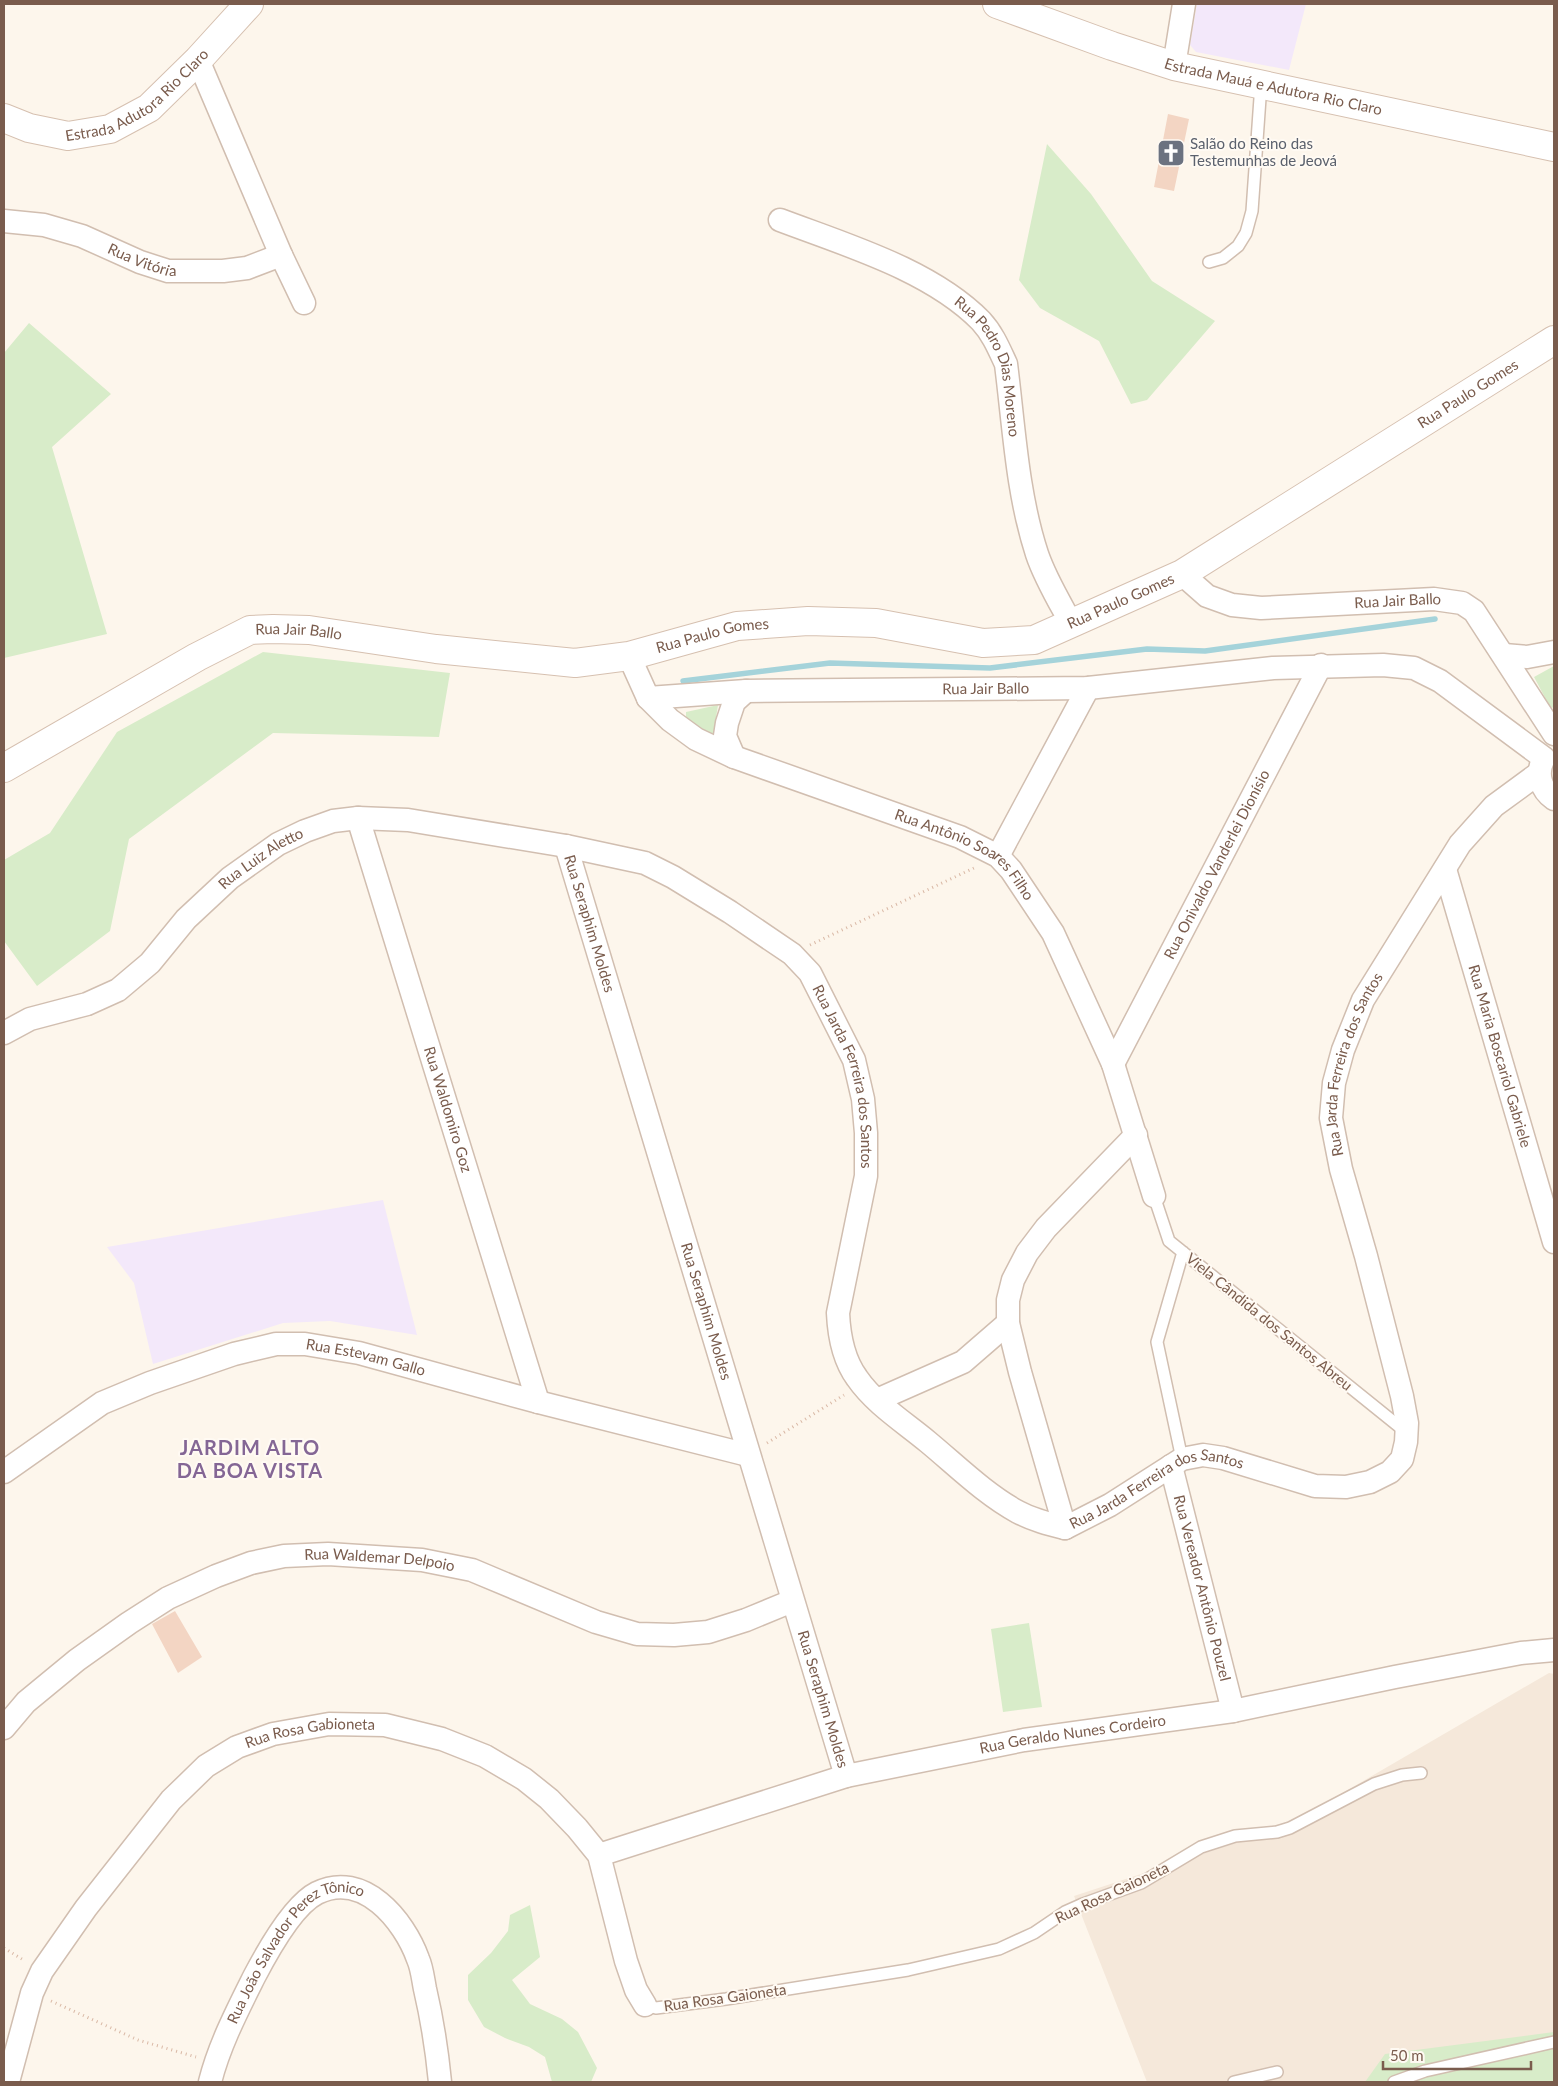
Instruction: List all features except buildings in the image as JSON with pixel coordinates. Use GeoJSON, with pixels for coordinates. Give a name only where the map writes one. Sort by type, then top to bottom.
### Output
{"type":"FeatureCollection","features":[{"type":"Feature","properties":{"kind":"main road","name":"Estrada Adutora Rio Claro"},"geometry":{"type":"LineString","coordinates":[[4,118],[29,128],[68,136],[110,129],[149,108],[198,60],[249,4]]}},
{"type":"Feature","properties":{"kind":"main road","name":"Estrada Mauá e Adutora Rio Claro"},"geometry":{"type":"LineString","coordinates":[[997,4],[1112,46],[1174,66],[1554,147]]}},
{"type":"Feature","properties":{"kind":"main road","name":"Rua Paulo Gomes"},"geometry":{"type":"LineString","coordinates":[[629,656],[737,626],[808,621],[876,623],[983,643],[1034,640],[1182,574],[1554,340]]}},
{"type":"Feature","properties":{"kind":"main road","name":"Rua Jair Ballo"},"geometry":{"type":"LineString","coordinates":[[4,768],[197,657],[250,630],[309,630],[436,649],[575,663],[629,656]]}},
{"type":"Feature","properties":{"kind":"street"},"geometry":{"type":"LineString","coordinates":[[1174,66],[1184,4]]}},
{"type":"Feature","properties":{"kind":"street"},"geometry":{"type":"LineString","coordinates":[[198,60],[281,255],[304,303]]}},
{"type":"Feature","properties":{"kind":"street","name":"Rua Pedro Dias Moreno"},"geometry":{"type":"LineString","coordinates":[[780,220],[892,263],[956,298],[982,322],[998,344],[1006,364],[1025,512],[1038,555],[1054,592],[1071,623]]}},
{"type":"Feature","properties":{"kind":"street","name":"Rua Vitória"},"geometry":{"type":"LineString","coordinates":[[4,221],[44,225],[82,236],[140,262],[168,271],[223,271],[247,268],[281,255]]}},
{"type":"Feature","properties":{"kind":"street","name":"Rua Jair Ballo"},"geometry":{"type":"LineString","coordinates":[[1182,574],[1207,596],[1232,605],[1261,608],[1434,599],[1462,603],[1474,611],[1554,734]]}},
{"type":"Feature","properties":{"kind":"street"},"geometry":{"type":"LineString","coordinates":[[1504,655],[1527,657],[1554,652]]}},
{"type":"Feature","properties":{"kind":"street","name":"Rua Antônio Soares Filho"},"geometry":{"type":"LineString","coordinates":[[629,656],[648,698],[670,720],[696,739],[734,757],[960,837],[998,856],[1011,870],[1053,933],[1113,1064],[1154,1196]]}},
{"type":"Feature","properties":{"kind":"street","name":"Rua Jair Ballo"},"geometry":{"type":"LineString","coordinates":[[648,698],[746,691],[1088,688],[1273,668],[1321,665],[1383,665],[1414,668],[1440,681],[1546,760]]}},
{"type":"Feature","properties":{"kind":"street","name":"Rua Onivaldo Vanderlei Dionísio"},"geometry":{"type":"LineString","coordinates":[[1113,1064],[1321,665]]}},
{"type":"Feature","properties":{"kind":"street"},"geometry":{"type":"LineString","coordinates":[[998,856],[1088,688]]}},
{"type":"Feature","properties":{"kind":"street"},"geometry":{"type":"LineString","coordinates":[[734,757],[725,736],[727,723],[734,702],[746,691]]}},
{"type":"Feature","properties":{"kind":"street"},"geometry":{"type":"LineString","coordinates":[[1546,760],[1542,786],[1552,798]]}},
{"type":"Feature","properties":{"kind":"street","name":"Rua Jarda Ferreira dos Santos"},"geometry":{"type":"LineString","coordinates":[[566,846],[645,863],[673,877],[773,940],[792,954],[810,973],[854,1060],[863,1099],[866,1133],[866,1176],[838,1313],[839,1335],[846,1358],[856,1377],[877,1400],[990,1493],[1018,1512],[1042,1522],[1065,1528],[1110,1505],[1135,1487],[1177,1462],[1203,1455],[1224,1458],[1315,1486],[1346,1487],[1370,1482],[1390,1472],[1402,1459],[1406,1442],[1407,1423],[1402,1396],[1366,1256],[1341,1169],[1331,1118],[1334,1083],[1343,1050],[1363,1000],[1460,844],[1494,806],[1546,760]]}},
{"type":"Feature","properties":{"kind":"street"},"geometry":{"type":"LineString","coordinates":[[1494,806],[1552,798]]}},
{"type":"Feature","properties":{"kind":"street","name":"Rua Luiz Aletto"},"geometry":{"type":"LineString","coordinates":[[4,1032],[30,1019],[88,1004],[118,990],[150,962],[186,919],[230,878],[278,844],[305,831],[333,821],[358,818],[408,820],[566,846]]}},
{"type":"Feature","properties":{"kind":"street","name":"Rua Waldomiro Goz"},"geometry":{"type":"LineString","coordinates":[[358,818],[538,1402]]}},
{"type":"Feature","properties":{"kind":"street","name":"Rua Seraphim Moldes"},"geometry":{"type":"LineString","coordinates":[[566,846],[846,1776]]}},
{"type":"Feature","properties":{"kind":"street","name":"Rua Maria Boscariol Gabriele"},"geometry":{"type":"LineString","coordinates":[[1445,870],[1554,1242]]}},
{"type":"Feature","properties":{"kind":"street"},"geometry":{"type":"LineString","coordinates":[[1065,1528],[1020,1372],[1008,1323],[1008,1300],[1013,1280],[1027,1253],[1046,1228],[1136,1135]]}},
{"type":"Feature","properties":{"kind":"street"},"geometry":{"type":"LineString","coordinates":[[877,1400],[964,1362],[1008,1323]]}},
{"type":"Feature","properties":{"kind":"street","name":"Rua Estevam Gallo"},"geometry":{"type":"LineString","coordinates":[[4,1472],[102,1403],[150,1383],[234,1354],[276,1344],[305,1344],[359,1353],[538,1402],[748,1455]]}},
{"type":"Feature","properties":{"kind":"street","name":"Rua Vereador Antônio Pouzel"},"geometry":{"type":"LineString","coordinates":[[1177,1462],[1233,1711]]}},
{"type":"Feature","properties":{"kind":"street","name":"Rua Waldemar Delpoio"},"geometry":{"type":"LineString","coordinates":[[4,1728],[26,1702],[77,1660],[129,1622],[168,1598],[242,1566],[284,1556],[328,1554],[422,1560],[472,1570],[596,1622],[638,1634],[674,1635],[708,1632],[746,1620],[792,1601]]}},
{"type":"Feature","properties":{"kind":"street","name":"Rua Geraldo Nunes Cordeiro"},"geometry":{"type":"LineString","coordinates":[[599,1855],[846,1776],[1024,1740],[1233,1711],[1405,1675],[1521,1653],[1554,1650]]}},
{"type":"Feature","properties":{"kind":"street","name":"Rua Rosa Gabioneta"},"geometry":{"type":"LineString","coordinates":[[8,2082],[32,1993],[42,1971],[86,1908],[171,1800],[206,1766],[237,1747],[272,1734],[329,1724],[385,1725],[442,1739],[485,1756],[524,1779],[549,1799],[577,1828],[599,1855],[626,1961],[636,1990],[645,2005]]}},
{"type":"Feature","properties":{"kind":"street","name":"Rua João Salvador Perez Tônico"},"geometry":{"type":"LineString","coordinates":[[213,2072],[240,2004],[270,1945],[296,1911],[316,1893],[338,1887],[355,1889],[370,1895],[403,1928],[418,1960],[432,2018],[440,2082]]}},
{"type":"Feature","properties":{"kind":"lane"},"geometry":{"type":"LineString","coordinates":[[1210,262],[1223,258],[1238,246],[1246,233],[1252,211],[1262,84]]}},
{"type":"Feature","properties":{"kind":"lane","name":"Viela Cândida dos Santos Abreu"},"geometry":{"type":"LineString","coordinates":[[1154,1196],[1169,1241],[1406,1432]]}},
{"type":"Feature","properties":{"kind":"lane"},"geometry":{"type":"LineString","coordinates":[[1177,1462],[1157,1342],[1183,1252]]}},
{"type":"Feature","properties":{"kind":"lane","name":"Rua Rosa Gaioneta"},"geometry":{"type":"LineString","coordinates":[[645,2005],[656,2008],[726,1999],[908,1970],[998,1949],[1034,1933],[1066,1912],[1083,1904],[1141,1883],[1200,1847],[1235,1836],[1278,1832],[1290,1828],[1374,1784],[1402,1775],[1421,1773]]}},
{"type":"Feature","properties":{"kind":"lane"},"geometry":{"type":"LineString","coordinates":[[1394,2082],[1425,2071],[1554,2042]]}},
{"type":"Feature","properties":{"kind":"lane"},"geometry":{"type":"LineString","coordinates":[[1234,2082],[1277,2072]]}},
{"type":"Feature","properties":{"kind":"path"},"geometry":{"type":"LineString","coordinates":[[792,954],[998,856]]}},
{"type":"Feature","properties":{"kind":"path"},"geometry":{"type":"LineString","coordinates":[[748,1455],[862,1384]]}},
{"type":"Feature","properties":{"kind":"path"},"geometry":{"type":"LineString","coordinates":[[32,1993],[213,2072]]}},
{"type":"Feature","properties":{"kind":"shaded area"},"geometry":{"type":"Polygon","coordinates":[[[1197,4],[1306,4],[1289,70],[1196,52],[1190,45],[1197,4]]]}},
{"type":"Feature","properties":{"kind":"shaded area"},"geometry":{"type":"Polygon","coordinates":[[[383,1200],[417,1335],[330,1321],[283,1323],[153,1364],[134,1283],[107,1247],[383,1200]]]}},
{"type":"Feature","properties":{"kind":"shaded area"},"geometry":{"type":"Polygon","coordinates":[[[1549,1673],[1554,1674],[1554,2082],[1147,2082],[1074,1896],[1284,1827],[1549,1673]]]}},
{"type":"Feature","properties":{"kind":"green space"},"geometry":{"type":"Polygon","coordinates":[[[1047,144],[1091,194],[1152,281],[1215,321],[1147,400],[1131,404],[1099,341],[1040,308],[1019,280],[1047,144]]]}},
{"type":"Feature","properties":{"kind":"green space"},"geometry":{"type":"Polygon","coordinates":[[[29,323],[111,394],[52,447],[107,634],[4,658],[4,353],[29,323]]]}},
{"type":"Feature","properties":{"kind":"green space"},"geometry":{"type":"Polygon","coordinates":[[[263,652],[450,673],[439,737],[273,733],[129,839],[110,931],[37,986],[4,941],[4,860],[50,833],[117,732],[263,652]]]}},
{"type":"Feature","properties":{"kind":"green space"},"geometry":{"type":"Polygon","coordinates":[[[1554,666],[1554,708],[1550,707],[1534,677],[1554,666]]]}},
{"type":"Feature","properties":{"kind":"green space"},"geometry":{"type":"Polygon","coordinates":[[[718,705],[713,736],[686,720],[686,712],[718,705]]]}},
{"type":"Feature","properties":{"kind":"green space"},"geometry":{"type":"Polygon","coordinates":[[[1029,1623],[1042,1707],[1003,1712],[991,1629],[1029,1623]]]}},
{"type":"Feature","properties":{"kind":"green space"},"geometry":{"type":"Polygon","coordinates":[[[530,1905],[540,1957],[512,1980],[530,2004],[562,2019],[578,2032],[597,2068],[591,2082],[552,2082],[545,2057],[529,2047],[505,2038],[484,2027],[468,2000],[468,1975],[491,1953],[508,1931],[510,1915],[530,1905]]]}},
{"type":"Feature","properties":{"kind":"green space"},"geometry":{"type":"Polygon","coordinates":[[[1554,2032],[1554,2082],[1365,2082],[1385,2054],[1554,2032]]]}},
{"type":"Feature","properties":{"kind":"waterway"},"geometry":{"type":"LineString","coordinates":[[683,681],[830,663],[990,668],[1147,649],[1205,651],[1435,619]]}},
{"type":"Feature","properties":{"kind":"place","name":"Salão do Reino das Testemunhas de Jeová"},"geometry":{"type":"Point","coordinates":[1171,153]}},
{"type":"Feature","properties":{"kind":"district","name":"JARDIM ALTO DA BOA VISTA"},"geometry":{"type":"Point","coordinates":[250,1460]}}]}
